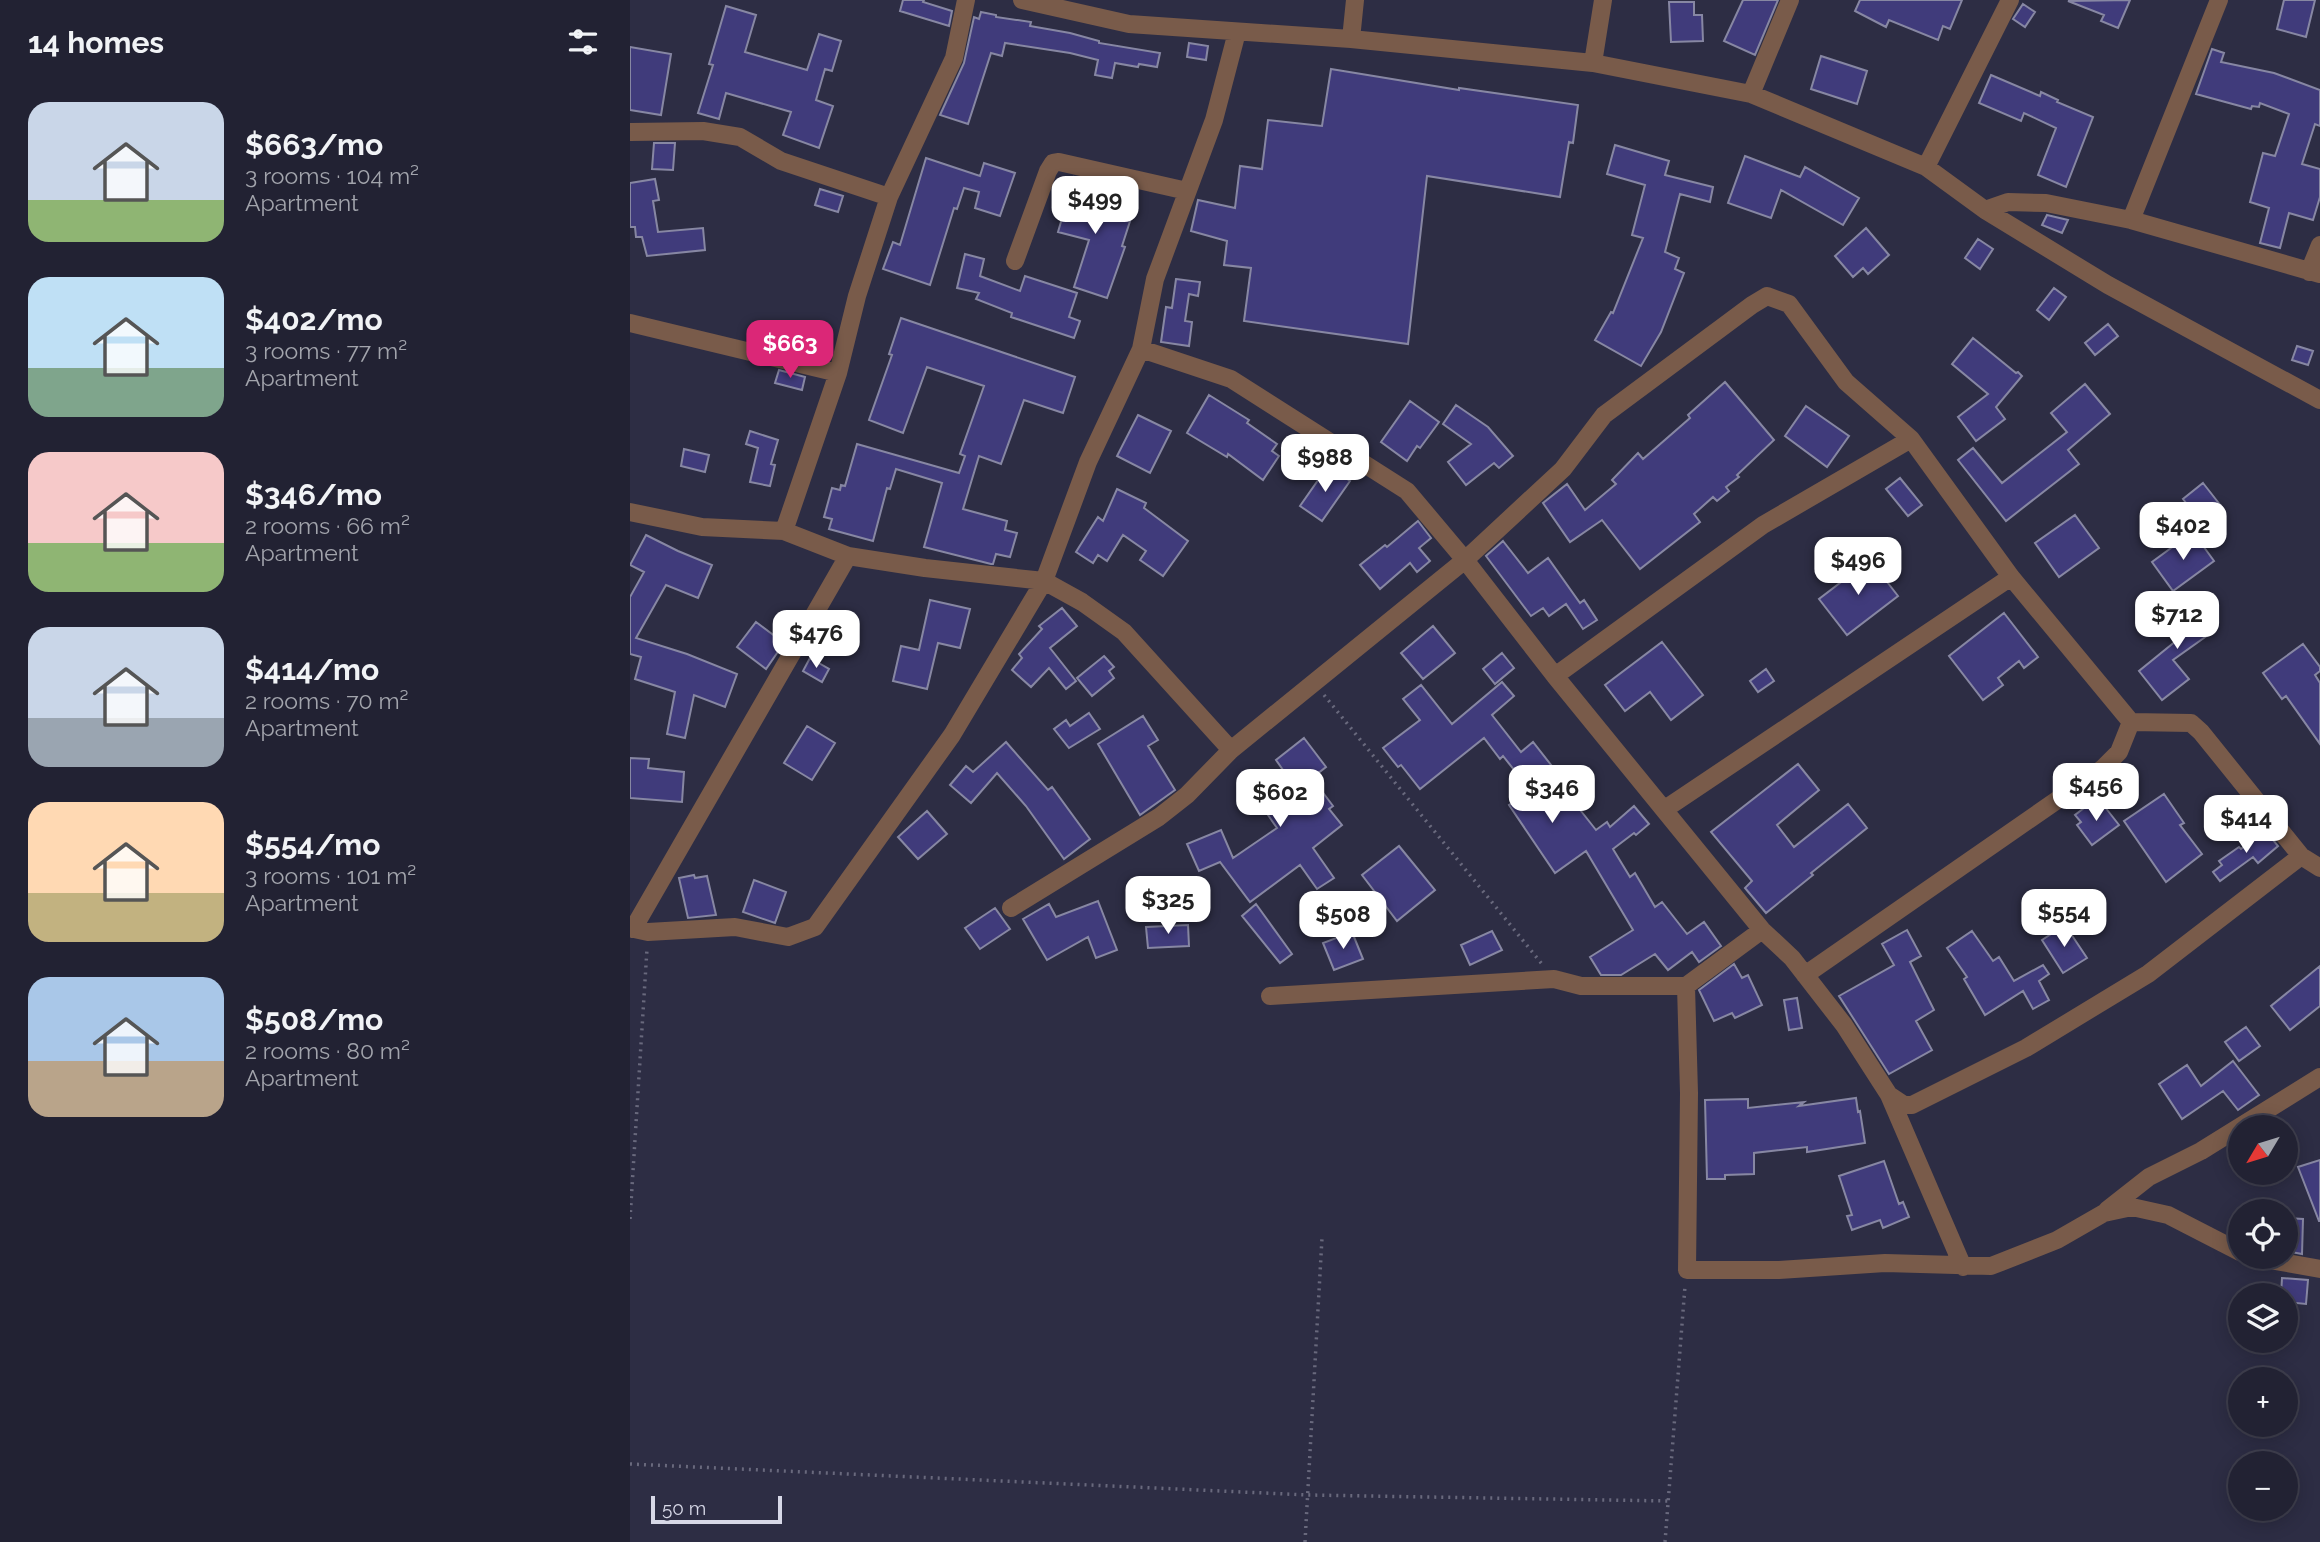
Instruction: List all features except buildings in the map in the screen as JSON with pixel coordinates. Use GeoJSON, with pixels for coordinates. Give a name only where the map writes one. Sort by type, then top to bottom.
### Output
{"type":"FeatureCollection","features":[{"type":"Feature","properties":{"kind":"street"},"geometry":{"type":"LineString","coordinates":[[783,531],[838,373],[856,296],[889,197],[954,58],[966,0]]}},
{"type":"Feature","properties":{"kind":"street"},"geometry":{"type":"LineString","coordinates":[[1022,0],[1129,24],[1351,39],[1593,63],[1751,94],[1926,167],[1985,210],[2108,285],[2320,400]]}},
{"type":"Feature","properties":{"kind":"street"},"geometry":{"type":"LineString","coordinates":[[1351,39],[1355,0]]}},
{"type":"Feature","properties":{"kind":"street"},"geometry":{"type":"LineString","coordinates":[[1593,63],[1602,0]]}},
{"type":"Feature","properties":{"kind":"street"},"geometry":{"type":"LineString","coordinates":[[1751,94],[1790,0]]}},
{"type":"Feature","properties":{"kind":"street"},"geometry":{"type":"LineString","coordinates":[[1926,167],[2010,0]]}},
{"type":"Feature","properties":{"kind":"street"},"geometry":{"type":"LineString","coordinates":[[2131,220],[2219,0]]}},
{"type":"Feature","properties":{"kind":"street"},"geometry":{"type":"LineString","coordinates":[[637,929],[735,927],[788,937],[815,927],[952,735],[1044,581],[1088,462],[1141,349],[1155,279],[1214,120],[1237,32]]}},
{"type":"Feature","properties":{"kind":"street"},"geometry":{"type":"LineString","coordinates":[[630,132],[703,131],[740,138],[781,161],[889,197]]}},
{"type":"Feature","properties":{"kind":"street"},"geometry":{"type":"LineString","coordinates":[[1015,261],[1053,163],[1059,162],[1187,191]]}},
{"type":"Feature","properties":{"kind":"street"},"geometry":{"type":"LineString","coordinates":[[1985,210],[2008,202],[2046,203],[2131,220],[2315,273],[2320,245]]}},
{"type":"Feature","properties":{"kind":"street"},"geometry":{"type":"LineString","coordinates":[[1011,908],[1159,817],[1187,795],[1231,750],[1465,560],[1563,469],[1604,415],[1752,304],[1768,296],[1789,304],[1846,382],[1911,439],[2011,578],[2131,722],[2191,723],[2301,856],[2320,867]]}},
{"type":"Feature","properties":{"kind":"street"},"geometry":{"type":"LineString","coordinates":[[630,323],[838,373]]}},
{"type":"Feature","properties":{"kind":"street"},"geometry":{"type":"LineString","coordinates":[[1141,349],[1231,379],[1406,491],[1465,560],[1555,676],[1762,930],[1792,958],[1844,1025],[1889,1095],[1963,1266]]}},
{"type":"Feature","properties":{"kind":"street"},"geometry":{"type":"LineString","coordinates":[[1555,676],[1763,525],[1911,439]]}},
{"type":"Feature","properties":{"kind":"street"},"geometry":{"type":"LineString","coordinates":[[630,512],[702,527],[783,531],[848,556],[925,568],[1044,581],[1082,602],[1124,632],[1231,750]]}},
{"type":"Feature","properties":{"kind":"street"},"geometry":{"type":"LineString","coordinates":[[637,929],[848,556]]}},
{"type":"Feature","properties":{"kind":"street"},"geometry":{"type":"LineString","coordinates":[[1665,809],[2011,578]]}},
{"type":"Feature","properties":{"kind":"street"},"geometry":{"type":"LineString","coordinates":[[1805,975],[2102,769],[2119,752],[2131,722]]}},
{"type":"Feature","properties":{"kind":"street"},"geometry":{"type":"LineString","coordinates":[[1889,1095],[1904,1105],[1912,1105],[2026,1048],[2148,974],[2301,856]]}},
{"type":"Feature","properties":{"kind":"street"},"geometry":{"type":"LineString","coordinates":[[1270,996],[1554,979],[1581,986],[1686,986],[1762,930]]}},
{"type":"Feature","properties":{"kind":"street"},"geometry":{"type":"LineString","coordinates":[[1686,986],[1689,1093],[1687,1270],[1779,1270],[1885,1263],[1991,1266],[2057,1240],[2104,1213],[2149,1177],[2201,1151],[2320,1077]]}},
{"type":"Feature","properties":{"kind":"street"},"geometry":{"type":"LineString","coordinates":[[2104,1213],[2132,1207],[2168,1215],[2228,1246]]}},
{"type":"Feature","properties":{"kind":"street"},"geometry":{"type":"LineString","coordinates":[[2298,1265],[2320,1269]]}},
{"type":"Feature","properties":{"kind":"path"},"geometry":{"type":"LineString","coordinates":[[1314,683],[1554,979]]}},
{"type":"Feature","properties":{"kind":"path"},"geometry":{"type":"LineString","coordinates":[[630,1219],[637,929]]}},
{"type":"Feature","properties":{"kind":"path"},"geometry":{"type":"LineString","coordinates":[[1306,1542],[1322,1238]]}},
{"type":"Feature","properties":{"kind":"path"},"geometry":{"type":"LineString","coordinates":[[1665,1542],[1687,1270]]}},
{"type":"Feature","properties":{"kind":"path"},"geometry":{"type":"LineString","coordinates":[[630,1464],[1308,1495],[1668,1501]]}}]}
